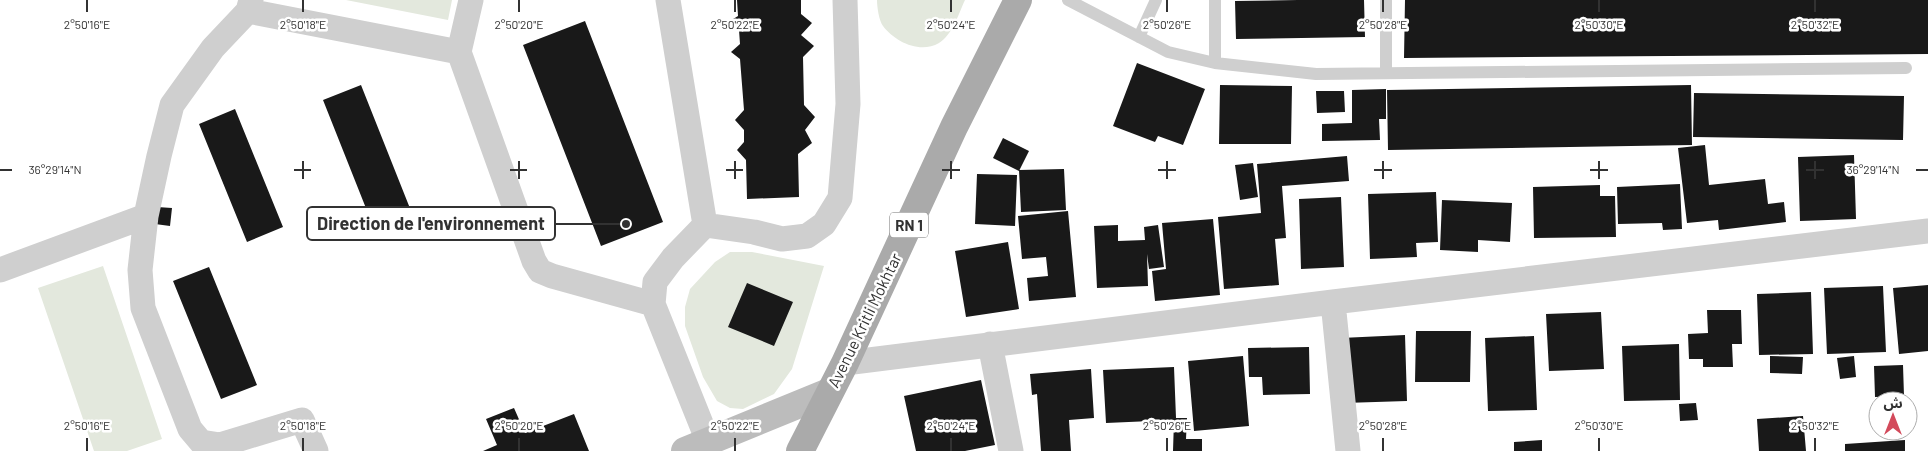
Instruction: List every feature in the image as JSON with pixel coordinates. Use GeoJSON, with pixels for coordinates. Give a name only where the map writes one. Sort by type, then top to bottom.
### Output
{"type":"FeatureCollection","features":[{"type":"Feature","properties":{"kind":"main road","name":"Avenue Kritli Mokhtar"},"geometry":{"type":"LineString","coordinates":[[800,451],[845,363],[954,127],[1018,0]]}},
{"type":"Feature","properties":{"kind":"main road"},"geometry":{"type":"LineString","coordinates":[[696,446],[830,392]]}},
{"type":"Feature","properties":{"kind":"street"},"geometry":{"type":"LineString","coordinates":[[471,0],[459,52],[534,260],[540,271],[653,304]]}},
{"type":"Feature","properties":{"kind":"street"},"geometry":{"type":"LineString","coordinates":[[668,0],[705,225]]}},
{"type":"Feature","properties":{"kind":"street"},"geometry":{"type":"LineString","coordinates":[[705,225],[754,232],[782,239],[807,236],[824,224],[840,198],[848,104],[845,0]]}},
{"type":"Feature","properties":{"kind":"street"},"geometry":{"type":"LineString","coordinates":[[316,451],[302,420],[220,444],[201,442],[190,429],[143,308],[140,270],[146,216],[158,156],[172,106],[213,48],[250,5],[459,52]]}},
{"type":"Feature","properties":{"kind":"street"},"geometry":{"type":"LineString","coordinates":[[0,270],[146,216]]}},
{"type":"Feature","properties":{"kind":"street"},"geometry":{"type":"LineString","coordinates":[[696,446],[653,304],[655,282],[673,258],[705,225]]}},
{"type":"Feature","properties":{"kind":"street"},"geometry":{"type":"LineString","coordinates":[[845,363],[1333,302],[1928,231]]}},
{"type":"Feature","properties":{"kind":"street"},"geometry":{"type":"LineString","coordinates":[[1333,302],[1348,451]]}},
{"type":"Feature","properties":{"kind":"street"},"geometry":{"type":"LineString","coordinates":[[990,344],[1011,451]]}},
{"type":"Feature","properties":{"kind":"lane"},"geometry":{"type":"LineString","coordinates":[[1068,0],[1168,52],[1214,63],[1316,74],[1906,68]]}},
{"type":"Feature","properties":{"kind":"lane"},"geometry":{"type":"LineString","coordinates":[[1139,37],[1156,0]]}},
{"type":"Feature","properties":{"kind":"lane"},"geometry":{"type":"LineString","coordinates":[[1214,63],[1216,0]]}},
{"type":"Feature","properties":{"kind":"lane"},"geometry":{"type":"LineString","coordinates":[[1386,0],[1386,73]]}},
{"type":"Feature","properties":{"kind":"shaded area"},"geometry":{"type":"Polygon","coordinates":[[[346,0],[452,0],[448,20],[346,0]]]}},
{"type":"Feature","properties":{"kind":"shaded area"},"geometry":{"type":"Polygon","coordinates":[[[877,0],[965,0],[955,24],[944,39],[932,46],[916,47],[894,37],[883,26],[880,21],[877,0]]]}},
{"type":"Feature","properties":{"kind":"shaded area"},"geometry":{"type":"Polygon","coordinates":[[[730,252],[752,252],[824,266],[792,369],[774,394],[743,409],[730,408],[717,401],[703,377],[685,326],[685,307],[690,289],[715,262],[730,252]]]}},
{"type":"Feature","properties":{"kind":"shaded area"},"geometry":{"type":"Polygon","coordinates":[[[103,266],[162,439],[127,451],[94,451],[38,288],[103,266]]]}},
{"type":"Feature","properties":{"kind":"building"},"geometry":{"type":"Polygon","coordinates":[[[737,0],[801,0],[801,14],[812,23],[801,35],[814,46],[803,57],[804,105],[815,117],[805,130],[812,143],[798,154],[799,197],[747,199],[746,160],[737,150],[744,142],[744,130],[735,120],[744,110],[740,59],[731,52],[740,44],[739,30],[730,21],[738,16],[737,0]]]}},
{"type":"Feature","properties":{"kind":"building"},"geometry":{"type":"Polygon","coordinates":[[[1364,0],[1365,37],[1236,39],[1235,1],[1364,0]]]}},
{"type":"Feature","properties":{"kind":"building"},"geometry":{"type":"Polygon","coordinates":[[[1405,0],[1928,0],[1928,54],[1404,58],[1405,0]]]}},
{"type":"Feature","properties":{"kind":"building"},"geometry":{"type":"Polygon","coordinates":[[[585,21],[663,222],[601,246],[523,45],[585,21]]]}},
{"type":"Feature","properties":{"kind":"building"},"geometry":{"type":"Polygon","coordinates":[[[1137,63],[1205,89],[1183,145],[1158,136],[1155,142],[1113,126],[1137,63]]]}},
{"type":"Feature","properties":{"kind":"building"},"geometry":{"type":"Polygon","coordinates":[[[361,85],[417,226],[379,241],[323,100],[361,85]]]}},
{"type":"Feature","properties":{"kind":"building"},"geometry":{"type":"Polygon","coordinates":[[[1220,85],[1292,86],[1291,144],[1219,144],[1220,85]]]}},
{"type":"Feature","properties":{"kind":"building"},"geometry":{"type":"Polygon","coordinates":[[[1691,85],[1692,145],[1388,150],[1387,90],[1691,85]]]}},
{"type":"Feature","properties":{"kind":"building"},"geometry":{"type":"Polygon","coordinates":[[[1386,89],[1386,119],[1379,119],[1380,140],[1322,141],[1322,124],[1352,123],[1352,90],[1386,89]]]}},
{"type":"Feature","properties":{"kind":"building"},"geometry":{"type":"Polygon","coordinates":[[[1316,91],[1344,91],[1345,112],[1317,113],[1316,91]]]}},
{"type":"Feature","properties":{"kind":"building"},"geometry":{"type":"Polygon","coordinates":[[[1694,93],[1904,96],[1903,140],[1693,137],[1694,93]]]}},
{"type":"Feature","properties":{"kind":"building"},"geometry":{"type":"Polygon","coordinates":[[[235,109],[283,227],[247,242],[199,124],[235,109]]]}},
{"type":"Feature","properties":{"kind":"building"},"geometry":{"type":"Polygon","coordinates":[[[1003,138],[1029,151],[1019,171],[993,158],[1003,138]]]}},
{"type":"Feature","properties":{"kind":"building"},"geometry":{"type":"Polygon","coordinates":[[[1705,145],[1709,185],[1765,179],[1768,204],[1784,202],[1786,222],[1719,230],[1718,220],[1687,223],[1678,148],[1705,145]]]}},
{"type":"Feature","properties":{"kind":"building"},"geometry":{"type":"Polygon","coordinates":[[[1854,155],[1856,219],[1800,221],[1798,157],[1854,155]]]}},
{"type":"Feature","properties":{"kind":"building"},"geometry":{"type":"Polygon","coordinates":[[[1347,156],[1349,181],[1282,186],[1286,238],[1275,239],[1279,285],[1224,289],[1218,217],[1261,213],[1257,164],[1347,156]]]}},
{"type":"Feature","properties":{"kind":"building"},"geometry":{"type":"Polygon","coordinates":[[[1253,163],[1258,197],[1240,200],[1235,165],[1253,163]]]}},
{"type":"Feature","properties":{"kind":"building"},"geometry":{"type":"Polygon","coordinates":[[[1064,169],[1066,210],[1021,212],[1019,170],[1064,169]]]}},
{"type":"Feature","properties":{"kind":"building"},"geometry":{"type":"Polygon","coordinates":[[[977,174],[1017,175],[1015,226],[975,224],[977,174]]]}},
{"type":"Feature","properties":{"kind":"building"},"geometry":{"type":"Polygon","coordinates":[[[1680,184],[1682,229],[1663,230],[1662,223],[1618,224],[1617,187],[1680,184]]]}},
{"type":"Feature","properties":{"kind":"building"},"geometry":{"type":"Polygon","coordinates":[[[1600,185],[1600,196],[1615,196],[1616,237],[1534,238],[1533,187],[1600,185]]]}},
{"type":"Feature","properties":{"kind":"building"},"geometry":{"type":"Polygon","coordinates":[[[1436,192],[1438,242],[1416,243],[1417,257],[1370,259],[1368,194],[1436,192]]]}},
{"type":"Feature","properties":{"kind":"building"},"geometry":{"type":"Polygon","coordinates":[[[1341,197],[1344,267],[1301,269],[1299,199],[1341,197]]]}},
{"type":"Feature","properties":{"kind":"building"},"geometry":{"type":"Polygon","coordinates":[[[1442,200],[1512,203],[1510,242],[1478,240],[1478,252],[1440,250],[1442,200]]]}},
{"type":"Feature","properties":{"kind":"building"},"geometry":{"type":"Polygon","coordinates":[[[157,207],[172,208],[170,226],[155,224],[157,207]]]}},
{"type":"Feature","properties":{"kind":"building"},"geometry":{"type":"Polygon","coordinates":[[[1068,211],[1076,297],[1029,301],[1027,278],[1048,276],[1046,257],[1022,259],[1018,216],[1068,211]]]}},
{"type":"Feature","properties":{"kind":"building"},"geometry":{"type":"Polygon","coordinates":[[[1213,219],[1220,295],[1155,301],[1152,271],[1166,269],[1162,223],[1213,219]]]}},
{"type":"Feature","properties":{"kind":"building"},"geometry":{"type":"Polygon","coordinates":[[[1118,225],[1118,241],[1145,240],[1144,227],[1158,225],[1164,267],[1149,269],[1147,254],[1148,286],[1097,288],[1094,226],[1118,225]]]}},
{"type":"Feature","properties":{"kind":"building"},"geometry":{"type":"Polygon","coordinates":[[[1008,242],[1019,309],[966,317],[955,251],[1008,242]]]}},
{"type":"Feature","properties":{"kind":"building"},"geometry":{"type":"Polygon","coordinates":[[[209,267],[257,385],[221,399],[173,281],[209,267]]]}},
{"type":"Feature","properties":{"kind":"building"},"geometry":{"type":"Polygon","coordinates":[[[747,283],[793,302],[774,346],[728,327],[747,283]]]}},
{"type":"Feature","properties":{"kind":"building"},"geometry":{"type":"Polygon","coordinates":[[[1928,285],[1928,351],[1899,354],[1893,288],[1928,285]]]}},
{"type":"Feature","properties":{"kind":"building"},"geometry":{"type":"Polygon","coordinates":[[[1883,286],[1886,352],[1827,354],[1824,288],[1883,286]]]}},
{"type":"Feature","properties":{"kind":"building"},"geometry":{"type":"Polygon","coordinates":[[[1811,292],[1813,354],[1759,355],[1757,294],[1811,292]]]}},
{"type":"Feature","properties":{"kind":"building"},"geometry":{"type":"Polygon","coordinates":[[[1707,310],[1741,310],[1742,344],[1732,344],[1733,367],[1703,367],[1703,359],[1689,359],[1688,334],[1708,333],[1707,310]]]}},
{"type":"Feature","properties":{"kind":"building"},"geometry":{"type":"Polygon","coordinates":[[[1601,312],[1604,369],[1549,371],[1546,314],[1601,312]]]}},
{"type":"Feature","properties":{"kind":"building"},"geometry":{"type":"Polygon","coordinates":[[[1416,331],[1471,331],[1470,382],[1415,382],[1416,331]]]}},
{"type":"Feature","properties":{"kind":"building"},"geometry":{"type":"Polygon","coordinates":[[[1405,335],[1407,401],[1344,403],[1341,338],[1405,335]]]}},
{"type":"Feature","properties":{"kind":"building"},"geometry":{"type":"Polygon","coordinates":[[[1534,336],[1537,410],[1488,411],[1485,338],[1534,336]]]}},
{"type":"Feature","properties":{"kind":"building"},"geometry":{"type":"Polygon","coordinates":[[[1679,344],[1680,400],[1624,401],[1622,346],[1679,344]]]}},
{"type":"Feature","properties":{"kind":"building"},"geometry":{"type":"Polygon","coordinates":[[[1309,347],[1310,394],[1263,395],[1262,377],[1249,377],[1248,348],[1309,347]]]}},
{"type":"Feature","properties":{"kind":"building"},"geometry":{"type":"Polygon","coordinates":[[[1243,356],[1249,426],[1194,431],[1188,361],[1243,356]]]}},
{"type":"Feature","properties":{"kind":"building"},"geometry":{"type":"Polygon","coordinates":[[[1770,356],[1803,357],[1802,374],[1770,373],[1770,356]]]}},
{"type":"Feature","properties":{"kind":"building"},"geometry":{"type":"Polygon","coordinates":[[[1854,356],[1856,377],[1840,379],[1837,358],[1854,356]]]}},
{"type":"Feature","properties":{"kind":"building"},"geometry":{"type":"Polygon","coordinates":[[[1903,365],[1904,391],[1875,391],[1874,366],[1903,365]]]}},
{"type":"Feature","properties":{"kind":"building"},"geometry":{"type":"Polygon","coordinates":[[[1174,367],[1176,418],[1187,418],[1186,439],[1202,439],[1202,451],[1173,451],[1174,420],[1106,423],[1103,370],[1174,367]]]}},
{"type":"Feature","properties":{"kind":"building"},"geometry":{"type":"Polygon","coordinates":[[[1091,369],[1094,418],[1069,420],[1071,451],[1041,451],[1037,394],[1032,395],[1030,374],[1091,369]]]}},
{"type":"Feature","properties":{"kind":"building"},"geometry":{"type":"Polygon","coordinates":[[[981,380],[995,445],[965,451],[916,451],[904,396],[981,380]]]}},
{"type":"Feature","properties":{"kind":"building"},"geometry":{"type":"Polygon","coordinates":[[[1696,403],[1698,420],[1680,421],[1679,404],[1696,403]]]}},
{"type":"Feature","properties":{"kind":"building"},"geometry":{"type":"Polygon","coordinates":[[[514,408],[525,433],[574,414],[589,451],[483,451],[497,445],[486,419],[514,408]]]}},
{"type":"Feature","properties":{"kind":"building"},"geometry":{"type":"Polygon","coordinates":[[[1803,416],[1806,451],[1759,451],[1757,419],[1803,416]]]}},
{"type":"Feature","properties":{"kind":"building"},"geometry":{"type":"Polygon","coordinates":[[[1542,440],[1542,451],[1514,451],[1514,442],[1542,440]]]}},
{"type":"Feature","properties":{"kind":"building"},"geometry":{"type":"Polygon","coordinates":[[[1905,441],[1905,451],[1845,451],[1845,444],[1905,441]]]}},
{"type":"Feature","properties":{"kind":"place","name":"Direction de l'environnement"},"geometry":{"type":"Point","coordinates":[626,224]}}]}
